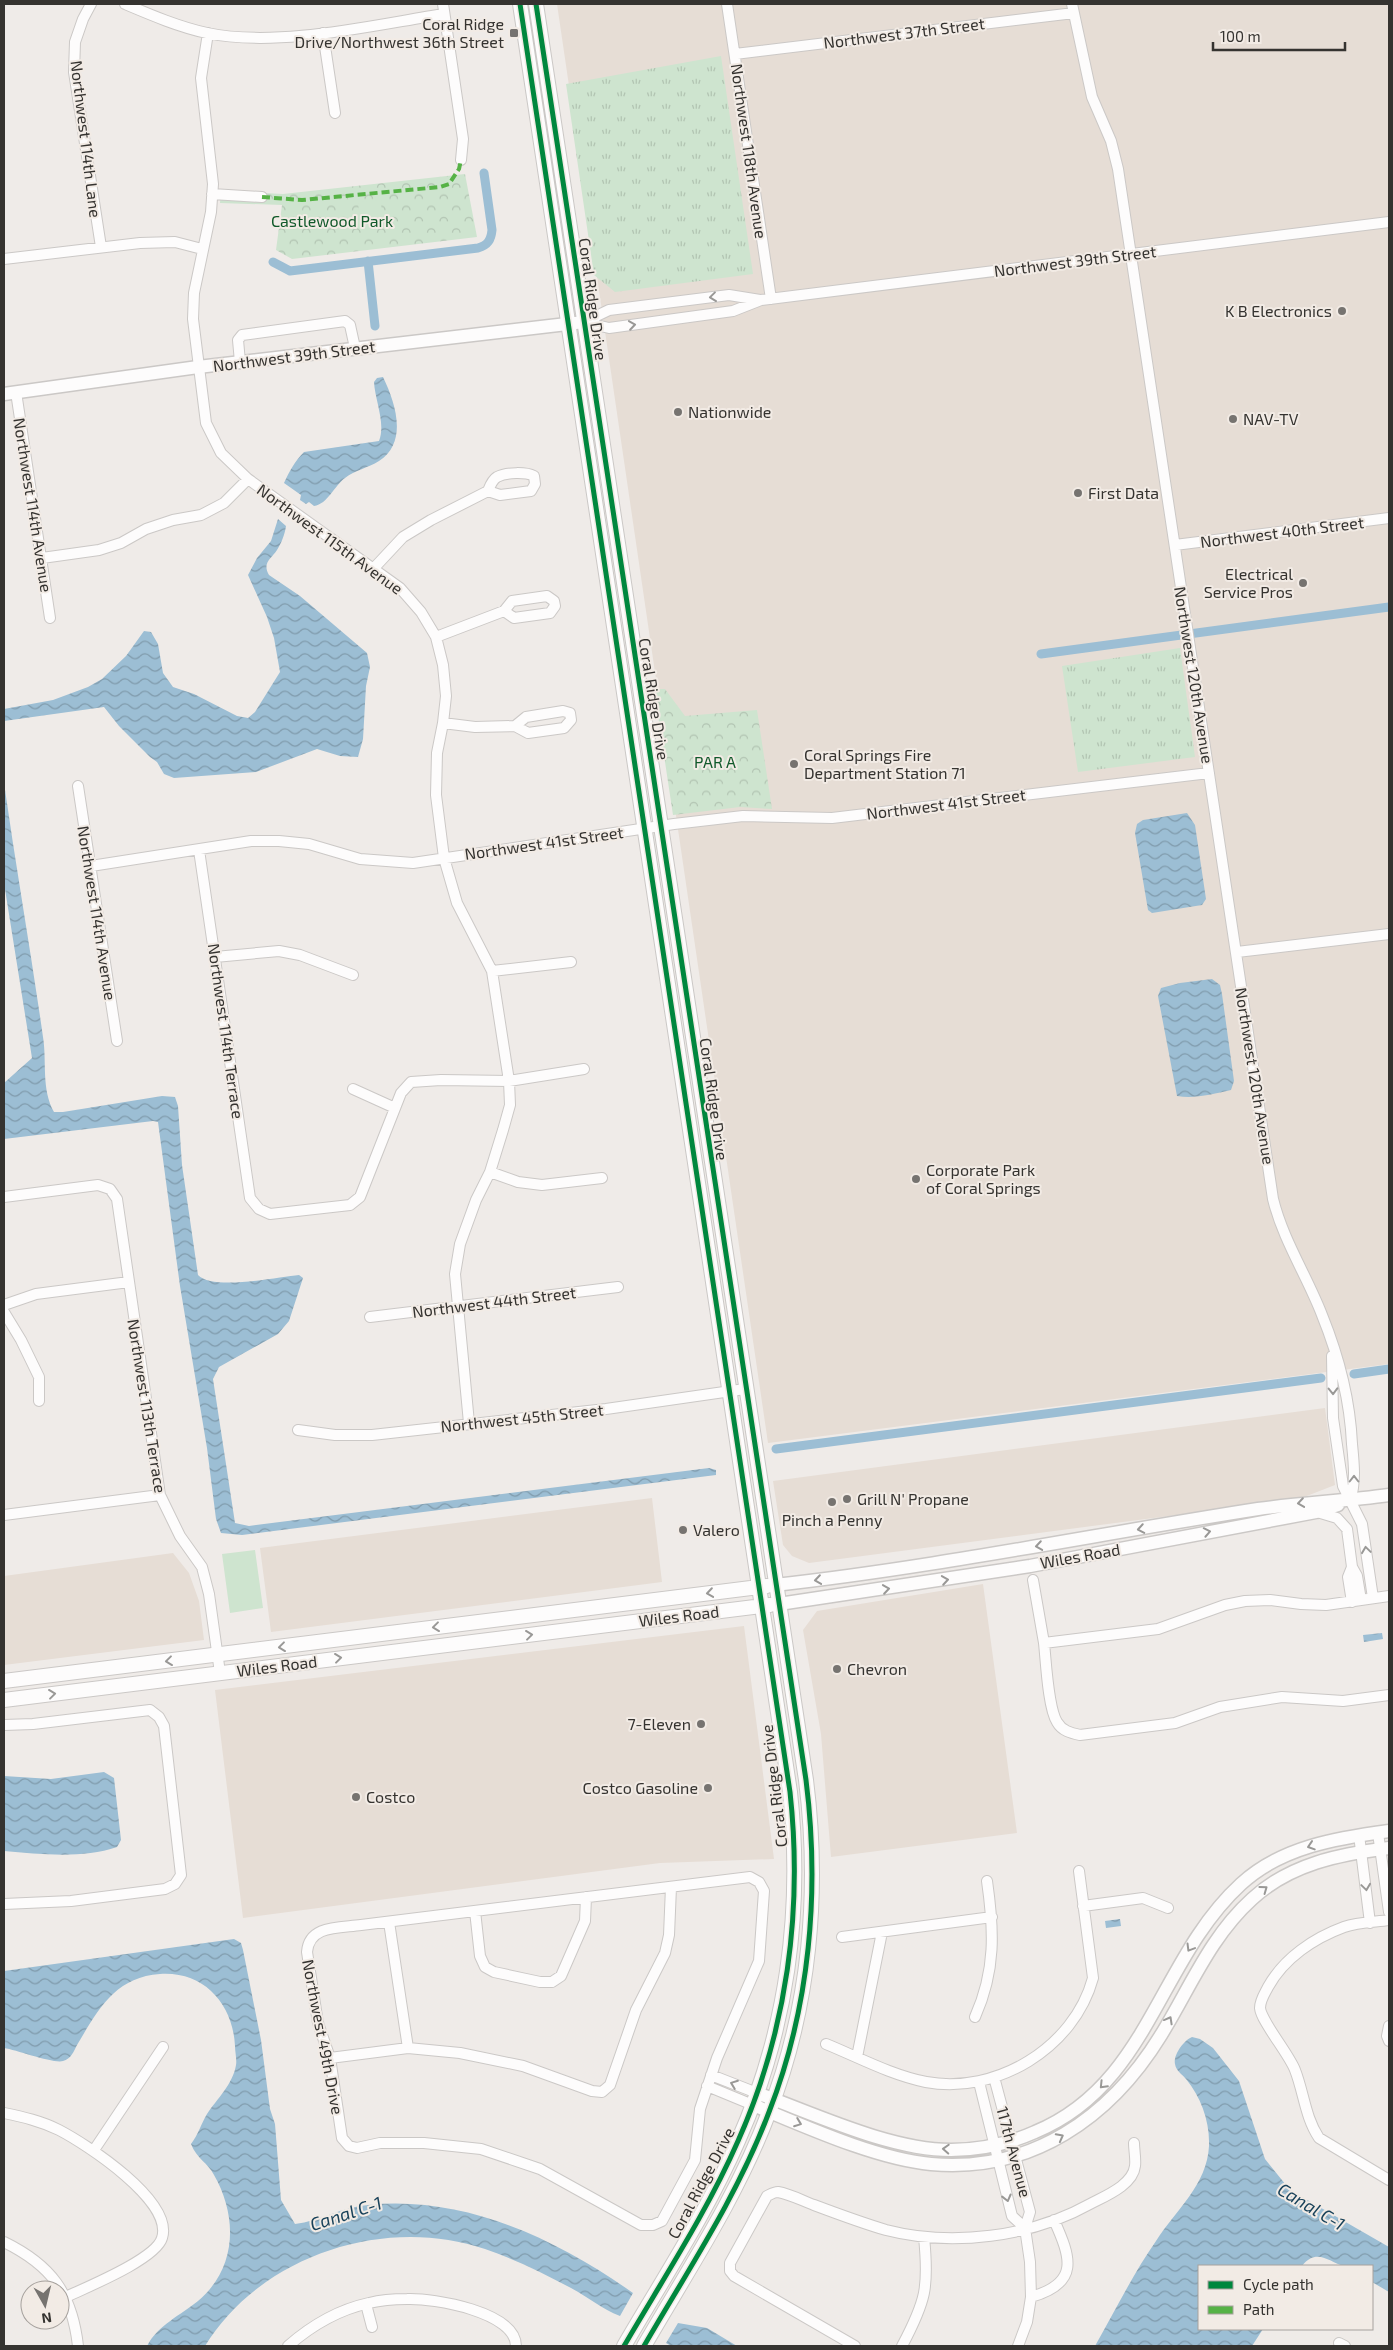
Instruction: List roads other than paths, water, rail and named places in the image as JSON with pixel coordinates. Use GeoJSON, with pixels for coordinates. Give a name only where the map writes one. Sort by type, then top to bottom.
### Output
{"type":"FeatureCollection","features":[{"type":"Feature","properties":{"kind":"main road","name":"Coral Ridge Drive"},"geometry":{"type":"LineString","coordinates":[[520,4],[790,1792],[795,1876],[792,1937],[783,1999],[769,2058],[755,2099],[719,2180],[624,2346]]}},
{"type":"Feature","properties":{"kind":"main road","name":"Coral Ridge Drive"},"geometry":{"type":"LineString","coordinates":[[536,4],[548,72],[584,322],[809,1807],[812,1891],[808,1944],[802,1992],[788,2056],[772,2105],[728,2201],[644,2346]]}},
{"type":"Feature","properties":{"kind":"main road"},"geometry":{"type":"LineString","coordinates":[[526,45],[537,63],[548,72]]}},
{"type":"Feature","properties":{"kind":"main road","name":"Wiles Road"},"geometry":{"type":"LineString","coordinates":[[4,1681],[776,1585]]}},
{"type":"Feature","properties":{"kind":"main road","name":"Wiles Road"},"geometry":{"type":"LineString","coordinates":[[4,1700],[779,1604]]}},
{"type":"Feature","properties":{"kind":"street","name":"Northwest 114th Lane"},"geometry":{"type":"LineString","coordinates":[[91,4],[75,42],[74,72],[101,247]]}},
{"type":"Feature","properties":{"kind":"street"},"geometry":{"type":"LineString","coordinates":[[125,4],[159,18],[208,33],[244,37],[280,37],[323,33],[443,9],[463,139],[461,160]]}},
{"type":"Feature","properties":{"kind":"street","name":"Northwest 118th Avenue"},"geometry":{"type":"LineString","coordinates":[[727,4],[766,300]]}},
{"type":"Feature","properties":{"kind":"street","name":"Northwest 37th Street"},"geometry":{"type":"LineString","coordinates":[[735,54],[1073,8]]}},
{"type":"Feature","properties":{"kind":"street","name":"Northwest 120th Avenue"},"geometry":{"type":"LineString","coordinates":[[1073,8],[1092,97],[1111,141],[1118,169],[1276,1211],[1322,1314],[1342,1374],[1350,1413],[1355,1485],[1350,1501]]}},
{"type":"Feature","properties":{"kind":"street","name":"Northwest 115th Avenue"},"geometry":{"type":"LineString","coordinates":[[208,33],[201,78],[212,194],[211,212],[194,294],[192,319],[206,423],[222,453],[248,479],[326,537],[374,568],[406,594],[421,612],[436,637],[444,666],[446,696],[444,723],[438,753],[436,795],[444,858],[457,903],[492,971],[509,1081],[510,1105],[490,1172],[476,1200],[460,1244],[455,1274],[469,1423]]}},
{"type":"Feature","properties":{"kind":"street"},"geometry":{"type":"LineString","coordinates":[[323,33],[335,112]]}},
{"type":"Feature","properties":{"kind":"street"},"geometry":{"type":"LineString","coordinates":[[212,194],[262,197]]}},
{"type":"Feature","properties":{"kind":"street","name":"Northwest 39th Street"},"geometry":{"type":"LineString","coordinates":[[584,322],[609,328],[732,311],[766,300],[1389,222]]}},
{"type":"Feature","properties":{"kind":"street"},"geometry":{"type":"LineString","coordinates":[[4,260],[140,243],[175,242],[202,249]]}},
{"type":"Feature","properties":{"kind":"street","name":"Northwest 39th Street"},"geometry":{"type":"LineString","coordinates":[[10,393],[198,367],[584,322],[609,310],[728,295],[766,300]]}},
{"type":"Feature","properties":{"kind":"street"},"geometry":{"type":"LineString","coordinates":[[240,362],[238,340],[242,335],[345,321],[350,325],[355,348]]}},
{"type":"Feature","properties":{"kind":"street","name":"Northwest 114th Avenue"},"geometry":{"type":"LineString","coordinates":[[10,393],[42,558],[50,618]]}},
{"type":"Feature","properties":{"kind":"street"},"geometry":{"type":"LineString","coordinates":[[42,558],[99,550],[121,542],[146,529],[173,520],[201,515],[224,503],[248,479]]}},
{"type":"Feature","properties":{"kind":"street"},"geometry":{"type":"LineString","coordinates":[[374,568],[402,537],[488,491]]}},
{"type":"Feature","properties":{"kind":"street","name":"Northwest 40th Street"},"geometry":{"type":"LineString","coordinates":[[1175,545],[1389,518]]}},
{"type":"Feature","properties":{"kind":"street"},"geometry":{"type":"LineString","coordinates":[[436,637],[504,611]]}},
{"type":"Feature","properties":{"kind":"street"},"geometry":{"type":"LineString","coordinates":[[444,723],[475,728],[515,726],[528,733],[564,728],[571,720],[570,713],[563,711],[526,717],[515,726]]}},
{"type":"Feature","properties":{"kind":"street","name":"Northwest 41st Street"},"geometry":{"type":"LineString","coordinates":[[91,866],[251,842],[280,841],[308,844],[356,858],[413,863],[644,828],[743,816],[832,818],[1209,773]]}},
{"type":"Feature","properties":{"kind":"street","name":"Northwest 114th Avenue"},"geometry":{"type":"LineString","coordinates":[[78,786],[116,1041]]}},
{"type":"Feature","properties":{"kind":"street","name":"Northwest 114th Terrace"},"geometry":{"type":"LineString","coordinates":[[199,850],[250,1198],[259,1209],[270,1214],[350,1205],[360,1197],[395,1108]]}},
{"type":"Feature","properties":{"kind":"street"},"geometry":{"type":"LineString","coordinates":[[1236,952],[1389,934]]}},
{"type":"Feature","properties":{"kind":"street"},"geometry":{"type":"LineString","coordinates":[[215,957],[279,951],[300,955],[353,975]]}},
{"type":"Feature","properties":{"kind":"street"},"geometry":{"type":"LineString","coordinates":[[492,971],[571,962]]}},
{"type":"Feature","properties":{"kind":"street"},"geometry":{"type":"LineString","coordinates":[[353,1089],[395,1108],[401,1093],[411,1082],[441,1080],[509,1081],[584,1069]]}},
{"type":"Feature","properties":{"kind":"street"},"geometry":{"type":"LineString","coordinates":[[490,1172],[518,1182],[542,1185],[602,1178]]}},
{"type":"Feature","properties":{"kind":"street","name":"Northwest 113th Terrace"},"geometry":{"type":"LineString","coordinates":[[4,1197],[98,1185],[110,1189],[117,1199],[160,1495],[180,1536],[202,1567],[209,1594],[220,1673]]}},
{"type":"Feature","properties":{"kind":"street"},"geometry":{"type":"LineString","coordinates":[[4,1306],[17,1299],[36,1294],[128,1282]]}},
{"type":"Feature","properties":{"kind":"street","name":"Northwest 44th Street"},"geometry":{"type":"LineString","coordinates":[[370,1317],[618,1287]]}},
{"type":"Feature","properties":{"kind":"street"},"geometry":{"type":"LineString","coordinates":[[4,1312],[22,1340],[40,1377],[39,1401]]}},
{"type":"Feature","properties":{"kind":"street","name":"Northwest 120th Avenue"},"geometry":{"type":"LineString","coordinates":[[1332,1342],[1334,1418],[1343,1486],[1350,1501]]}},
{"type":"Feature","properties":{"kind":"street","name":"Northwest 45th Street"},"geometry":{"type":"LineString","coordinates":[[298,1430],[335,1435],[372,1435],[606,1409],[745,1389]]}},
{"type":"Feature","properties":{"kind":"street","name":"Wiles Road"},"geometry":{"type":"LineString","coordinates":[[779,1604],[1030,1566],[1316,1512],[1350,1501],[1389,1494]]}},
{"type":"Feature","properties":{"kind":"street"},"geometry":{"type":"LineString","coordinates":[[4,1514],[160,1495]]}},
{"type":"Feature","properties":{"kind":"street","name":"Wiles Road"},"geometry":{"type":"LineString","coordinates":[[776,1585],[919,1567],[1257,1509],[1314,1501],[1350,1501]]}},
{"type":"Feature","properties":{"kind":"street"},"geometry":{"type":"LineString","coordinates":[[1350,1501],[1362,1524],[1373,1598]]}},
{"type":"Feature","properties":{"kind":"street"},"geometry":{"type":"LineString","coordinates":[[1316,1512],[1337,1518],[1345,1524],[1349,1534],[1352,1566],[1358,1581],[1356,1601]]}},
{"type":"Feature","properties":{"kind":"street"},"geometry":{"type":"LineString","coordinates":[[1352,1566],[1348,1576],[1356,1601]]}},
{"type":"Feature","properties":{"kind":"street"},"geometry":{"type":"LineString","coordinates":[[1358,1581],[1370,1579]]}},
{"type":"Feature","properties":{"kind":"street"},"geometry":{"type":"LineString","coordinates":[[1033,1580],[1044,1643],[1052,1710],[1057,1722],[1066,1732],[1080,1735],[1175,1723],[1220,1707],[1282,1697],[1343,1701],[1389,1695]]}},
{"type":"Feature","properties":{"kind":"street"},"geometry":{"type":"LineString","coordinates":[[1044,1643],[1158,1629],[1224,1605],[1245,1601],[1270,1600],[1301,1604],[1356,1601],[1389,1596]]}},
{"type":"Feature","properties":{"kind":"street"},"geometry":{"type":"LineString","coordinates":[[4,1725],[33,1724],[150,1710],[159,1717],[164,1726],[181,1875],[175,1884],[165,1889],[71,1901],[4,1904]]}},
{"type":"Feature","properties":{"kind":"street"},"geometry":{"type":"LineString","coordinates":[[755,2099],[711,2075],[707,2086],[904,2144],[951,2150],[995,2146],[1012,2142],[1043,2129],[1074,2111],[1089,2099],[1119,2068],[1134,2047],[1192,1945],[1216,1911],[1241,1884],[1272,1862],[1328,1841],[1384,1832],[1389,1912]]}},
{"type":"Feature","properties":{"kind":"street"},"geometry":{"type":"LineString","coordinates":[[1359,1835],[1370,1923]]}},
{"type":"Feature","properties":{"kind":"street"},"geometry":{"type":"LineString","coordinates":[[772,2105],[900,2159],[931,2164],[955,2165],[999,2162],[1016,2157],[1067,2134],[1099,2110],[1146,2057],[1212,1943],[1252,1898],[1268,1886],[1296,1870],[1325,1859],[1385,1849]]}},
{"type":"Feature","properties":{"kind":"street"},"geometry":{"type":"LineString","coordinates":[[826,2044],[892,2072],[926,2082],[959,2084],[979,2082],[1014,2069],[1037,2057],[1077,2014],[1089,1992],[1093,1978],[1079,1872]]}},
{"type":"Feature","properties":{"kind":"street","name":"Northwest 49th Drive"},"geometry":{"type":"LineString","coordinates":[[707,2086],[700,2109],[695,2160],[662,2220],[653,2225],[641,2225],[540,2169],[481,2149],[424,2143],[380,2143],[358,2148],[349,2146],[342,2138],[330,2058],[318,2023],[307,1952],[308,1942],[315,1934],[325,1930],[750,1877],[759,1882],[764,1891],[759,1961],[711,2075]]}},
{"type":"Feature","properties":{"kind":"street"},"geometry":{"type":"LineString","coordinates":[[975,2016],[983,1999],[994,1937],[987,1881]]}},
{"type":"Feature","properties":{"kind":"street"},"geometry":{"type":"LineString","coordinates":[[330,2058],[408,2048],[460,2053],[523,2066],[592,2091],[602,2092],[610,2085],[636,2010],[665,1953],[669,1934],[671,1887]]}},
{"type":"Feature","properties":{"kind":"street"},"geometry":{"type":"LineString","coordinates":[[475,1911],[480,1956],[485,1967],[494,1972],[540,1982],[552,1982],[561,1976],[585,1921],[586,1897]]}},
{"type":"Feature","properties":{"kind":"street"},"geometry":{"type":"LineString","coordinates":[[1083,1906],[1143,1898],[1168,1908]]}},
{"type":"Feature","properties":{"kind":"street"},"geometry":{"type":"LineString","coordinates":[[842,1937],[992,1917]]}},
{"type":"Feature","properties":{"kind":"street"},"geometry":{"type":"LineString","coordinates":[[1389,1920],[1345,1927],[1315,1940],[1291,1957],[1272,1979],[1262,1998],[1260,2007],[1262,2016],[1284,2047],[1295,2070],[1312,2127],[1319,2138],[1389,2180]]}},
{"type":"Feature","properties":{"kind":"street"},"geometry":{"type":"LineString","coordinates":[[389,1922],[408,2048]]}},
{"type":"Feature","properties":{"kind":"street"},"geometry":{"type":"LineString","coordinates":[[857,2057],[882,1932]]}},
{"type":"Feature","properties":{"kind":"street"},"geometry":{"type":"LineString","coordinates":[[1389,2026],[1387,2036],[1389,2041]]}},
{"type":"Feature","properties":{"kind":"street"},"geometry":{"type":"LineString","coordinates":[[94,2150],[163,2047]]}},
{"type":"Feature","properties":{"kind":"street","name":"117th Avenue"},"geometry":{"type":"LineString","coordinates":[[994,2076],[1030,2212],[1025,2228],[1030,2262],[1032,2297],[1027,2322],[1018,2346]]}},
{"type":"Feature","properties":{"kind":"street","name":"117th Avenue"},"geometry":{"type":"LineString","coordinates":[[979,2082],[1012,2216],[1025,2228]]}},
{"type":"Feature","properties":{"kind":"street"},"geometry":{"type":"LineString","coordinates":[[4,2114],[27,2118],[58,2129],[94,2150],[118,2168],[159,2212],[163,2225],[162,2238],[155,2249],[142,2259],[70,2296]]}},
{"type":"Feature","properties":{"kind":"street"},"geometry":{"type":"LineString","coordinates":[[855,2346],[734,2276],[730,2271],[730,2263],[767,2196],[776,2192],[888,2230],[924,2236],[955,2238],[987,2236],[1054,2220],[1116,2189],[1131,2176],[1135,2167],[1134,2143]]}},
{"type":"Feature","properties":{"kind":"street"},"geometry":{"type":"LineString","coordinates":[[1032,2297],[1048,2292],[1060,2284],[1067,2271],[1068,2257],[1054,2220]]}},
{"type":"Feature","properties":{"kind":"street"},"geometry":{"type":"LineString","coordinates":[[902,2346],[924,2300],[927,2282],[924,2236]]}},
{"type":"Feature","properties":{"kind":"street"},"geometry":{"type":"LineString","coordinates":[[4,2242],[28,2254],[54,2280]]}},
{"type":"Feature","properties":{"kind":"street"},"geometry":{"type":"LineString","coordinates":[[288,2346],[306,2330],[335,2313],[366,2304],[408,2299],[445,2302],[478,2312],[506,2325],[516,2344]]}},
{"type":"Feature","properties":{"kind":"street"},"geometry":{"type":"LineString","coordinates":[[366,2304],[372,2327]]}},
{"type":"Feature","properties":{"kind":"street"},"geometry":{"type":"LineString","coordinates":[[70,2308],[76,2324],[78,2346]]}},
{"type":"Feature","properties":{"kind":"water"},"geometry":{"type":"Polygon","coordinates":[[[383,377],[392,399],[397,422],[394,444],[379,461],[341,481],[319,505],[314,506],[309,502],[306,504],[300,500],[301,495],[284,483],[292,467],[304,452],[379,441],[381,419],[374,382],[377,378],[383,377]]]}},
{"type":"Feature","properties":{"kind":"water"},"geometry":{"type":"Polygon","coordinates":[[[278,519],[286,526],[280,545],[268,561],[266,567],[269,575],[300,596],[367,653],[370,667],[366,686],[363,739],[358,757],[340,756],[317,749],[256,772],[174,778],[164,774],[157,762],[119,726],[104,707],[4,721],[4,709],[53,700],[88,687],[102,679],[126,656],[144,631],[151,632],[158,644],[163,673],[173,687],[194,694],[237,716],[248,718],[255,712],[280,672],[274,638],[267,617],[248,575],[257,558],[271,541],[278,519]]]}},
{"type":"Feature","properties":{"kind":"water"},"geometry":{"type":"Polygon","coordinates":[[[4,783],[43,1037],[47,1094],[54,1112],[162,1096],[175,1097],[178,1106],[182,1165],[198,1275],[206,1280],[231,1283],[299,1275],[303,1278],[289,1321],[278,1334],[219,1367],[213,1379],[235,1523],[249,1526],[709,1468],[716,1470],[716,1475],[242,1535],[221,1533],[216,1519],[207,1448],[180,1286],[158,1122],[153,1121],[4,1139],[4,1083],[32,1058],[4,883],[4,783]]]}},
{"type":"Feature","properties":{"kind":"water"},"geometry":{"type":"Polygon","coordinates":[[[1187,813],[1195,825],[1206,899],[1202,905],[1152,913],[1148,910],[1135,833],[1137,824],[1143,820],[1187,813]]]}},
{"type":"Feature","properties":{"kind":"water"},"geometry":{"type":"Polygon","coordinates":[[[1212,979],[1220,985],[1222,994],[1234,1081],[1231,1090],[1197,1096],[1177,1096],[1158,996],[1161,988],[1180,983],[1212,979]]]}},
{"type":"Feature","properties":{"kind":"water"},"geometry":{"type":"Polygon","coordinates":[[[1382,1633],[1383,1639],[1364,1642],[1363,1635],[1382,1633]]]}},
{"type":"Feature","properties":{"kind":"water"},"geometry":{"type":"Polygon","coordinates":[[[104,1772],[114,1778],[121,1840],[117,1847],[104,1851],[75,1854],[4,1851],[4,1776],[51,1779],[104,1772]]]}},
{"type":"Feature","properties":{"kind":"water"},"geometry":{"type":"Polygon","coordinates":[[[1120,1919],[1121,1926],[1106,1928],[1105,1921],[1120,1919]]]}},
{"type":"Feature","properties":{"kind":"water","name":"Canal C-1"},"geometry":{"type":"Polygon","coordinates":[[[234,1939],[241,1943],[243,1950],[261,2040],[270,2109],[275,2124],[281,2200],[295,2224],[349,2208],[368,2205],[404,2204],[439,2207],[474,2214],[508,2225],[541,2239],[604,2273],[633,2293],[620,2316],[550,2277],[496,2253],[447,2240],[407,2237],[367,2241],[328,2251],[292,2266],[258,2288],[229,2314],[205,2346],[147,2346],[163,2326],[198,2301],[211,2288],[227,2258],[230,2225],[222,2191],[209,2167],[196,2153],[191,2144],[207,2114],[232,2079],[236,2063],[233,2031],[229,2017],[222,2004],[203,1984],[190,1978],[176,1975],[144,1976],[131,1981],[110,1998],[92,2020],[68,2058],[63,2061],[52,2061],[4,2048],[4,1971],[234,1939]]]}},
{"type":"Feature","properties":{"kind":"water","name":"Canal C-1"},"geometry":{"type":"Polygon","coordinates":[[[1192,2037],[1200,2039],[1213,2048],[1239,2081],[1265,2159],[1290,2190],[1389,2247],[1389,2292],[1373,2283],[1373,2265],[1342,2265],[1318,2257],[1308,2260],[1303,2265],[1198,2265],[1198,2330],[1262,2330],[1252,2346],[1095,2346],[1132,2279],[1164,2230],[1197,2185],[1207,2160],[1209,2137],[1204,2110],[1191,2086],[1178,2071],[1175,2064],[1176,2056],[1186,2041],[1192,2037]]]}},
{"type":"Feature","properties":{"kind":"water"},"geometry":{"type":"Polygon","coordinates":[[[678,2323],[707,2328],[737,2346],[671,2346],[666,2343],[678,2323]]]}},
{"type":"Feature","properties":{"kind":"waterway"},"geometry":{"type":"LineString","coordinates":[[273,262],[290,271],[481,247],[488,242],[492,230],[484,173]]}},
{"type":"Feature","properties":{"kind":"waterway"},"geometry":{"type":"LineString","coordinates":[[368,261],[375,326]]}},
{"type":"Feature","properties":{"kind":"waterway"},"geometry":{"type":"LineString","coordinates":[[1041,654],[1389,607]]}},
{"type":"Feature","properties":{"kind":"waterway"},"geometry":{"type":"LineString","coordinates":[[1354,1374],[1389,1369]]}},
{"type":"Feature","properties":{"kind":"waterway"},"geometry":{"type":"LineString","coordinates":[[776,1449],[1321,1378]]}},
{"type":"Feature","properties":{"kind":"place","name":"Coral Ridge Drive/Northwest 36th Street"},"geometry":{"type":"Point","coordinates":[514,33]}},
{"type":"Feature","properties":{"kind":"place","name":"K B Electronics"},"geometry":{"type":"Point","coordinates":[1342,311]}},
{"type":"Feature","properties":{"kind":"place","name":"Nationwide"},"geometry":{"type":"Point","coordinates":[678,412]}},
{"type":"Feature","properties":{"kind":"place","name":"NAV-TV"},"geometry":{"type":"Point","coordinates":[1233,419]}},
{"type":"Feature","properties":{"kind":"place","name":"First Data"},"geometry":{"type":"Point","coordinates":[1078,493]}},
{"type":"Feature","properties":{"kind":"place","name":"Electrical Service Pros"},"geometry":{"type":"Point","coordinates":[1303,583]}},
{"type":"Feature","properties":{"kind":"place","name":"Coral Springs Fire Department Station 71"},"geometry":{"type":"Point","coordinates":[794,764]}},
{"type":"Feature","properties":{"kind":"place","name":"Corporate Park of Coral Springs"},"geometry":{"type":"Point","coordinates":[916,1179]}},
{"type":"Feature","properties":{"kind":"place","name":"Grill N' Propane"},"geometry":{"type":"Point","coordinates":[847,1499]}},
{"type":"Feature","properties":{"kind":"place","name":"Pinch a Penny"},"geometry":{"type":"Point","coordinates":[832,1502]}},
{"type":"Feature","properties":{"kind":"place","name":"Valero"},"geometry":{"type":"Point","coordinates":[683,1530]}},
{"type":"Feature","properties":{"kind":"place","name":"Chevron"},"geometry":{"type":"Point","coordinates":[837,1669]}},
{"type":"Feature","properties":{"kind":"place","name":"7-Eleven"},"geometry":{"type":"Point","coordinates":[701,1724]}},
{"type":"Feature","properties":{"kind":"place","name":"Costco Gasoline"},"geometry":{"type":"Point","coordinates":[708,1788]}},
{"type":"Feature","properties":{"kind":"place","name":"Costco"},"geometry":{"type":"Point","coordinates":[356,1797]}},
{"type":"Feature","properties":{"kind":"park label","name":"Castlewood Park"},"geometry":{"type":"Point","coordinates":[332,221]}},
{"type":"Feature","properties":{"kind":"park label","name":"PAR A"},"geometry":{"type":"Point","coordinates":[715,762]}}]}
